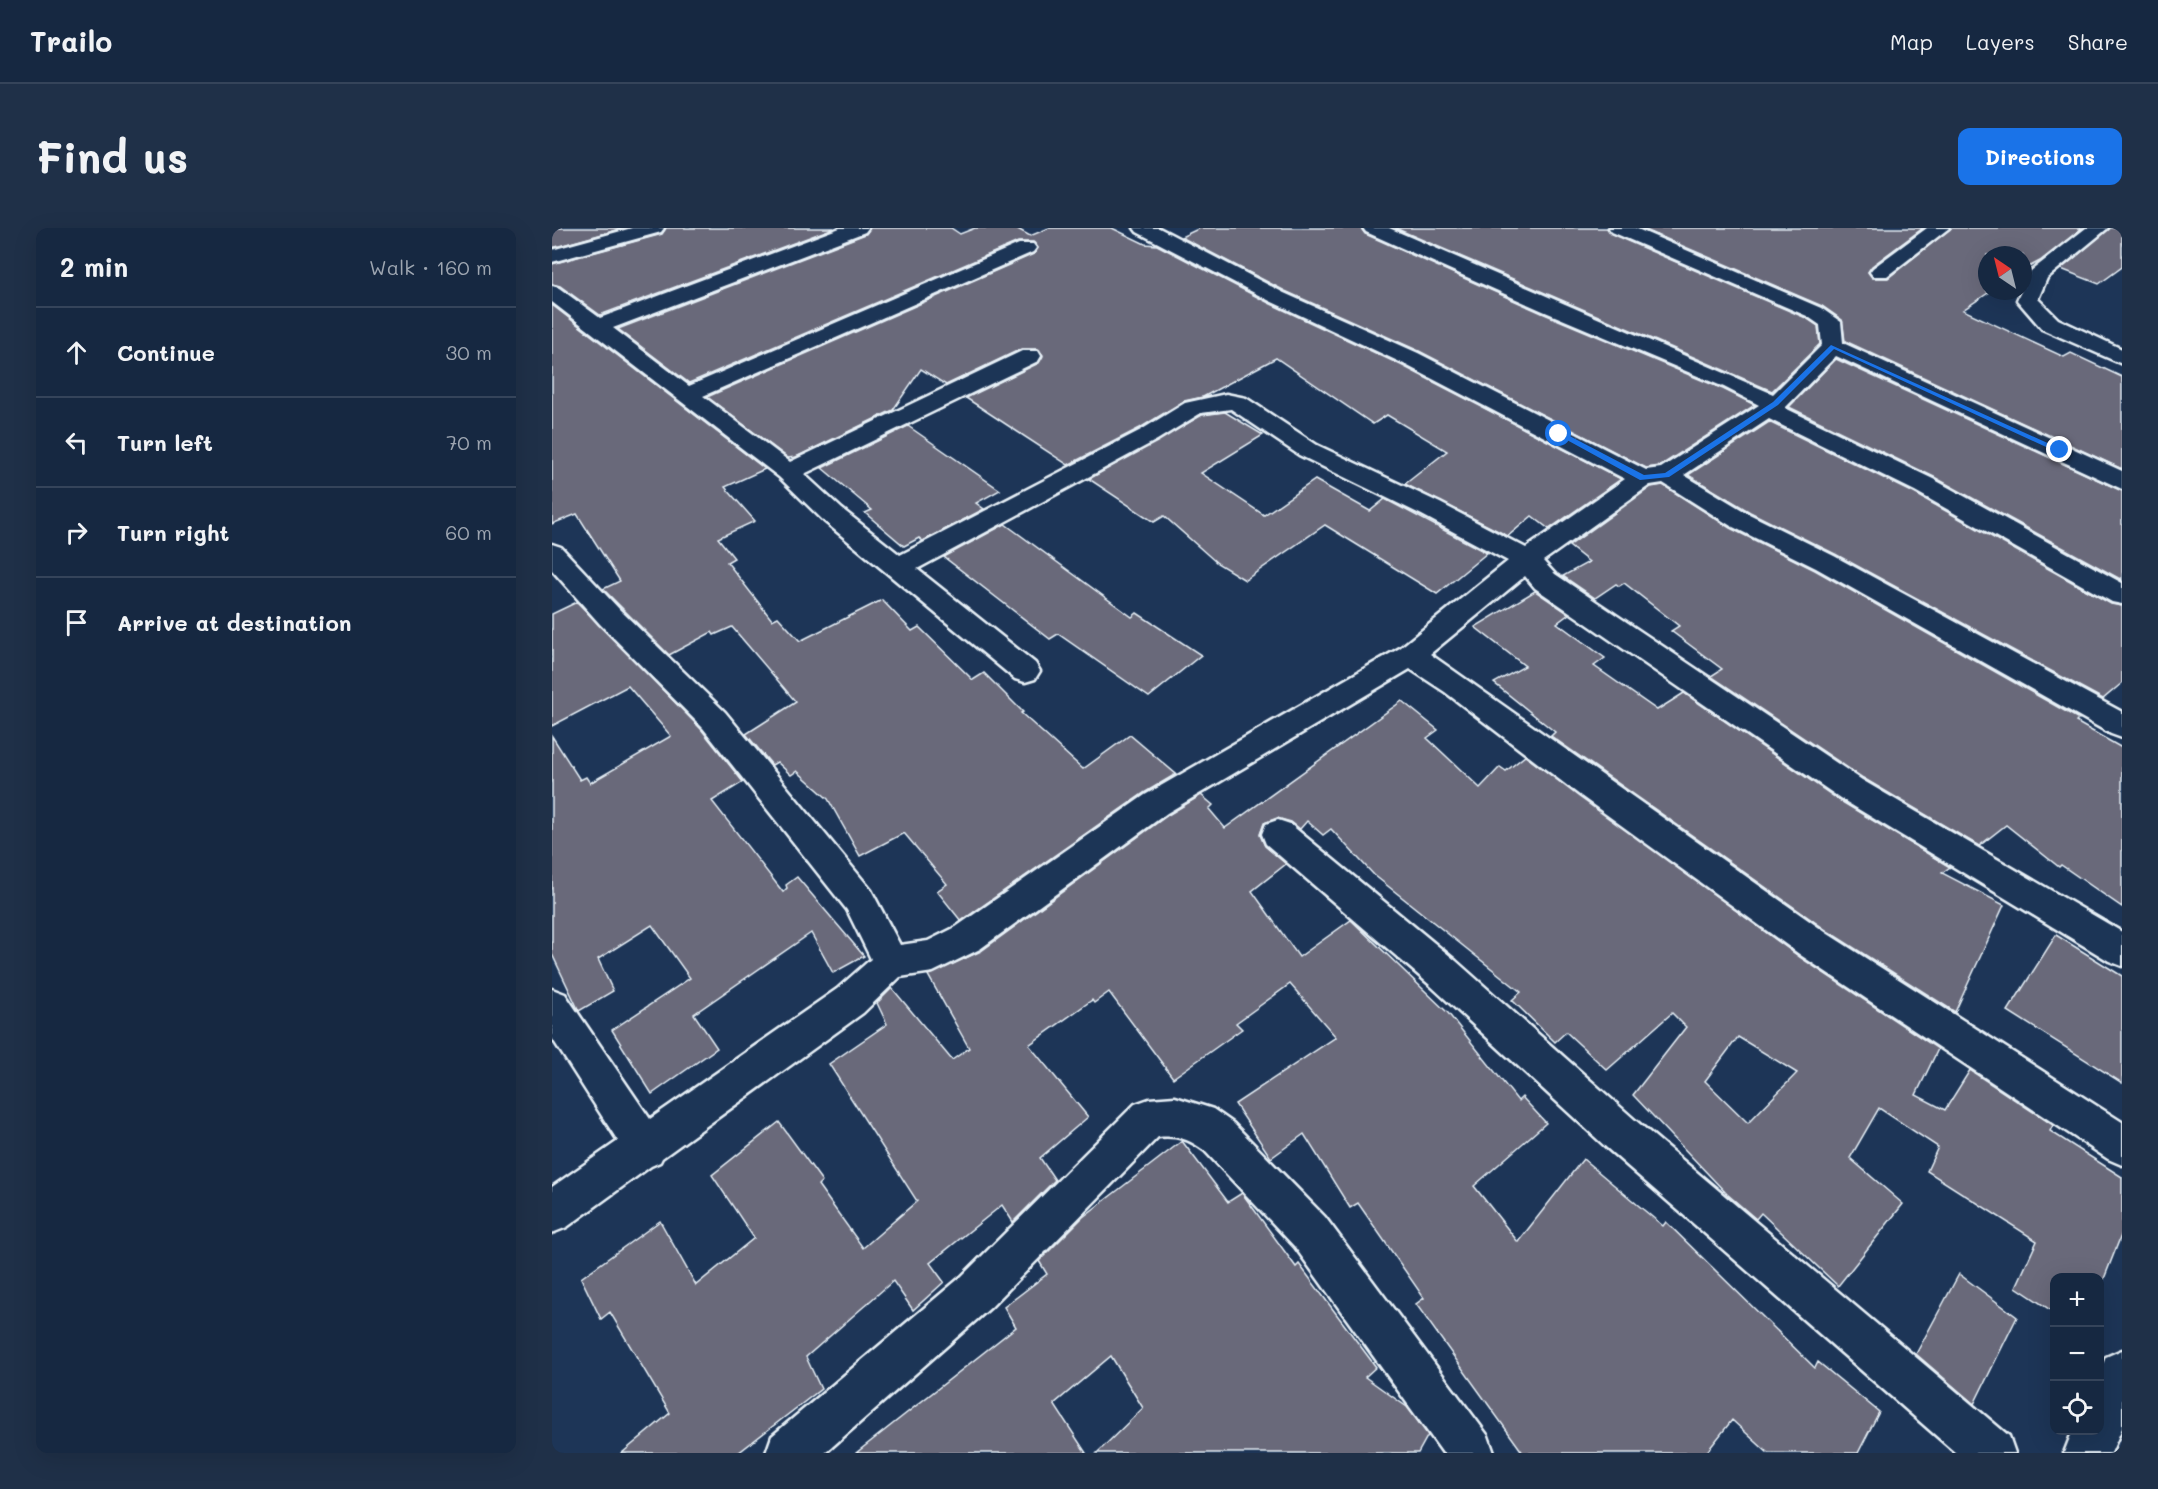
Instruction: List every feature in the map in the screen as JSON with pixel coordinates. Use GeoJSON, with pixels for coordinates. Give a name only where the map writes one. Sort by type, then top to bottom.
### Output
{"type":"FeatureCollection","features":[{"type":"Feature","properties":{"kind":"street"},"geometry":{"type":"LineString","coordinates":[[552,256],[654,228]]}},
{"type":"Feature","properties":{"kind":"street"},"geometry":{"type":"LineString","coordinates":[[598,326],[858,228]]}},
{"type":"Feature","properties":{"kind":"street"},"geometry":{"type":"LineString","coordinates":[[1144,228],[1277,297],[1410,358],[1825,562],[2122,726]]}},
{"type":"Feature","properties":{"kind":"street"},"geometry":{"type":"LineString","coordinates":[[1373,228],[1550,307],[1732,382],[1772,406],[1924,485],[2122,595]]}},
{"type":"Feature","properties":{"kind":"street"},"geometry":{"type":"LineString","coordinates":[[1619,228],[1815,312],[1830,322],[1833,346]]}},
{"type":"Feature","properties":{"kind":"street"},"geometry":{"type":"LineString","coordinates":[[1880,272],[1939,228]]}},
{"type":"Feature","properties":{"kind":"street"},"geometry":{"type":"LineString","coordinates":[[2098,228],[2038,275],[2027,300],[2050,324],[2122,357]]}},
{"type":"Feature","properties":{"kind":"street"},"geometry":{"type":"LineString","coordinates":[[687,395],[1026,248]]}},
{"type":"Feature","properties":{"kind":"street"},"geometry":{"type":"LineString","coordinates":[[552,292],[788,472],[833,515],[1025,671]]}},
{"type":"Feature","properties":{"kind":"street"},"geometry":{"type":"LineString","coordinates":[[552,1212],[646,1148],[850,1001],[891,963],[933,956],[968,938],[1156,804],[1322,709],[1410,655],[1527,560],[1655,477],[1772,406],[1833,346]]}},
{"type":"Feature","properties":{"kind":"street"},"geometry":{"type":"LineString","coordinates":[[1833,346],[2122,481]]}},
{"type":"Feature","properties":{"kind":"street"},"geometry":{"type":"LineString","coordinates":[[788,472],[1030,356]]}},
{"type":"Feature","properties":{"kind":"street"},"geometry":{"type":"LineString","coordinates":[[899,567],[1149,435],[1193,408],[1226,401],[1238,403],[1308,450],[1431,508],[1527,560],[1545,581],[1851,789],[2122,950]]}},
{"type":"Feature","properties":{"kind":"street"},"geometry":{"type":"LineString","coordinates":[[552,553],[610,617],[714,720],[859,900],[891,963]]}},
{"type":"Feature","properties":{"kind":"street"},"geometry":{"type":"LineString","coordinates":[[1410,655],[1455,684],[1592,787],[1815,945],[2122,1145]]}},
{"type":"Feature","properties":{"kind":"street"},"geometry":{"type":"LineString","coordinates":[[1278,834],[1443,973],[1621,1134],[1992,1453]]}},
{"type":"Feature","properties":{"kind":"street"},"geometry":{"type":"LineString","coordinates":[[552,1006],[646,1148]]}},
{"type":"Feature","properties":{"kind":"street"},"geometry":{"type":"LineString","coordinates":[[789,1453],[976,1292],[1149,1118],[1175,1116],[1199,1123],[1219,1137],[1310,1232],[1472,1453]]}},
{"type":"Feature","properties":{"kind":"street"},"geometry":{"type":"LineString","coordinates":[[2088,1453],[2110,1407]]}},
{"type":"Feature","properties":{"kind":"building"},"geometry":{"type":"Polygon","coordinates":[[[552,228],[624,228],[552,248],[552,228]]]}},
{"type":"Feature","properties":{"kind":"building"},"geometry":{"type":"Polygon","coordinates":[[[666,228],[834,228],[600,315],[560,286],[552,284],[552,264],[662,234],[666,228]]]}},
{"type":"Feature","properties":{"kind":"building"},"geometry":{"type":"Polygon","coordinates":[[[870,228],[951,228],[960,234],[975,228],[1016,228],[1030,236],[1049,228],[1112,228],[1145,244],[1157,245],[1269,303],[1401,365],[1621,479],[1549,529],[1532,516],[1508,536],[1405,484],[1447,451],[1387,415],[1373,424],[1276,358],[1203,397],[1184,401],[1140,428],[1068,465],[966,398],[1039,363],[1043,355],[1038,349],[1021,349],[946,385],[921,369],[893,410],[796,457],[788,458],[707,397],[1034,254],[1038,248],[1033,242],[1018,242],[689,383],[618,329],[866,234],[870,228]]]}},
{"type":"Feature","properties":{"kind":"building"},"geometry":{"type":"Polygon","coordinates":[[[1200,228],[1361,228],[1365,234],[1542,313],[1723,389],[1755,405],[1660,466],[1646,468],[1419,351],[1285,291],[1181,237],[1200,228]]]}},
{"type":"Feature","properties":{"kind":"building"},"geometry":{"type":"Polygon","coordinates":[[[1395,228],[1607,228],[1611,234],[1806,318],[1818,326],[1820,344],[1772,391],[1395,228]]]}},
{"type":"Feature","properties":{"kind":"building"},"geometry":{"type":"Polygon","coordinates":[[[1641,228],[1923,228],[1872,266],[1868,272],[1873,278],[1888,278],[1951,228],[2082,228],[2032,265],[2032,246],[1978,246],[1978,300],[1963,310],[2064,357],[2071,353],[2122,377],[2122,469],[1845,341],[1842,320],[1822,306],[1641,228]]]}},
{"type":"Feature","properties":{"kind":"building"},"geometry":{"type":"Polygon","coordinates":[[[2110,228],[2122,228],[2122,267],[2099,284],[2061,269],[2110,228]]]}},
{"type":"Feature","properties":{"kind":"building"},"geometry":{"type":"Polygon","coordinates":[[[552,305],[765,469],[725,487],[755,521],[718,538],[734,558],[727,562],[772,620],[778,617],[800,641],[882,600],[912,631],[919,627],[973,680],[984,673],[1023,712],[1021,713],[1083,769],[1130,735],[1176,774],[1144,793],[961,921],[937,891],[947,884],[904,833],[860,856],[828,799],[797,771],[791,775],[777,762],[772,765],[746,734],[796,702],[732,627],[714,635],[712,632],[669,655],[603,589],[620,581],[577,514],[552,524],[552,305]]]}},
{"type":"Feature","properties":{"kind":"building"},"geometry":{"type":"Polygon","coordinates":[[[1836,359],[2122,491],[2122,580],[1934,477],[1789,407],[1836,359]]]}},
{"type":"Feature","properties":{"kind":"building"},"geometry":{"type":"Polygon","coordinates":[[[1225,412],[1263,435],[1201,473],[1264,515],[1315,480],[1370,511],[1385,499],[1487,553],[1437,594],[1325,525],[1245,580],[1217,563],[1164,516],[1154,522],[1089,479],[1202,415],[1225,412]]]}},
{"type":"Feature","properties":{"kind":"building"},"geometry":{"type":"Polygon","coordinates":[[[1769,422],[1914,493],[2111,604],[2122,606],[2122,683],[2103,699],[1835,554],[1750,512],[1688,475],[1769,422]]]}},
{"type":"Feature","properties":{"kind":"building"},"geometry":{"type":"Polygon","coordinates":[[[908,426],[1000,490],[976,503],[984,509],[923,541],[919,538],[904,546],[865,513],[872,510],[822,468],[908,426]]]}},
{"type":"Feature","properties":{"kind":"building"},"geometry":{"type":"Polygon","coordinates":[[[1663,485],[1730,528],[1815,570],[2079,719],[2076,722],[2122,748],[2122,907],[2061,865],[2059,867],[2006,825],[1979,846],[1863,778],[1711,676],[1722,669],[1671,631],[1679,626],[1624,583],[1619,586],[1616,584],[1595,598],[1563,576],[1589,562],[1569,546],[1651,487],[1663,485]]]}},
{"type":"Feature","properties":{"kind":"building"},"geometry":{"type":"Polygon","coordinates":[[[1005,524],[1132,617],[1137,613],[1201,655],[1149,697],[1058,634],[1050,639],[944,557],[1005,524]]]}},
{"type":"Feature","properties":{"kind":"building"},"geometry":{"type":"Polygon","coordinates":[[[1535,591],[1569,614],[1557,623],[1605,658],[1594,666],[1657,710],[1684,693],[1839,800],[1950,867],[1942,873],[2004,905],[1955,1012],[1829,932],[1551,736],[1555,732],[1494,683],[1525,666],[1475,627],[1535,591]]]}},
{"type":"Feature","properties":{"kind":"building"},"geometry":{"type":"Polygon","coordinates":[[[577,602],[701,729],[743,782],[712,801],[783,892],[787,888],[786,885],[797,877],[864,956],[833,973],[811,933],[694,1014],[717,1048],[652,1094],[612,1030],[690,978],[652,925],[598,959],[613,991],[579,1011],[552,954],[552,736],[580,780],[586,777],[590,783],[671,736],[628,686],[552,726],[552,614],[577,602]]]}},
{"type":"Feature","properties":{"kind":"building"},"geometry":{"type":"Polygon","coordinates":[[[1402,701],[1438,730],[1427,738],[1480,788],[1500,767],[1506,771],[1525,756],[1801,958],[1938,1049],[1916,1095],[1945,1110],[1970,1070],[2053,1125],[2050,1131],[2122,1177],[2122,1233],[2104,1279],[2104,1273],[2050,1273],[2050,1310],[2016,1287],[2037,1241],[1927,1171],[1938,1147],[1879,1108],[1850,1158],[1903,1204],[1838,1286],[1761,1213],[1756,1219],[1727,1194],[1633,1095],[1686,1027],[1672,1013],[1607,1070],[1566,1032],[1555,1042],[1512,1000],[1521,992],[1374,875],[1331,829],[1323,835],[1307,821],[1300,829],[1291,822],[1277,818],[1264,823],[1260,835],[1265,846],[1286,864],[1252,891],[1299,957],[1351,920],[1448,1013],[1518,1101],[1522,1097],[1546,1123],[1474,1186],[1518,1242],[1583,1159],[1663,1226],[1666,1222],[1815,1368],[1818,1362],[1879,1412],[1858,1453],[1768,1453],[1732,1420],[1706,1453],[1523,1453],[1416,1304],[1424,1298],[1358,1203],[1350,1208],[1304,1134],[1271,1158],[1235,1104],[1336,1037],[1290,984],[1236,1023],[1242,1029],[1173,1078],[1109,992],[1094,1003],[1092,1000],[1029,1045],[1088,1117],[1040,1158],[1055,1180],[1013,1222],[1002,1205],[930,1263],[944,1282],[913,1310],[893,1281],[806,1357],[821,1389],[738,1453],[622,1453],[670,1413],[610,1312],[601,1319],[581,1278],[660,1221],[696,1285],[754,1238],[712,1175],[779,1122],[822,1181],[818,1185],[863,1248],[917,1201],[829,1064],[887,1024],[877,1003],[892,988],[952,1060],[969,1048],[928,975],[981,951],[1168,815],[1201,795],[1213,805],[1209,809],[1225,828],[1402,701]],[[1738,1037],[1705,1081],[1748,1123],[1797,1073],[1738,1037]]]}},
{"type":"Feature","properties":{"kind":"building"},"geometry":{"type":"Polygon","coordinates":[[[2056,935],[2122,976],[2122,1083],[2008,1011],[2056,935]]]}},
{"type":"Feature","properties":{"kind":"building"},"geometry":{"type":"Polygon","coordinates":[[[1182,1141],[1228,1202],[1242,1193],[1296,1267],[1299,1264],[1376,1367],[1365,1377],[1407,1407],[1428,1435],[1418,1453],[1097,1453],[1143,1408],[1111,1356],[1054,1404],[1086,1453],[856,1453],[1016,1327],[1004,1307],[1047,1274],[1039,1261],[1083,1217],[1182,1141]]]}},
{"type":"Feature","properties":{"kind":"building"},"geometry":{"type":"Polygon","coordinates":[[[1959,1274],[2017,1317],[1974,1404],[1916,1354],[1959,1274]]]}},
{"type":"Feature","properties":{"kind":"route"},"geometry":{"type":"LineString","coordinates":[[1559,434],[1643,478],[1667,475],[1776,404],[1833,346],[2060,450]]}}]}
